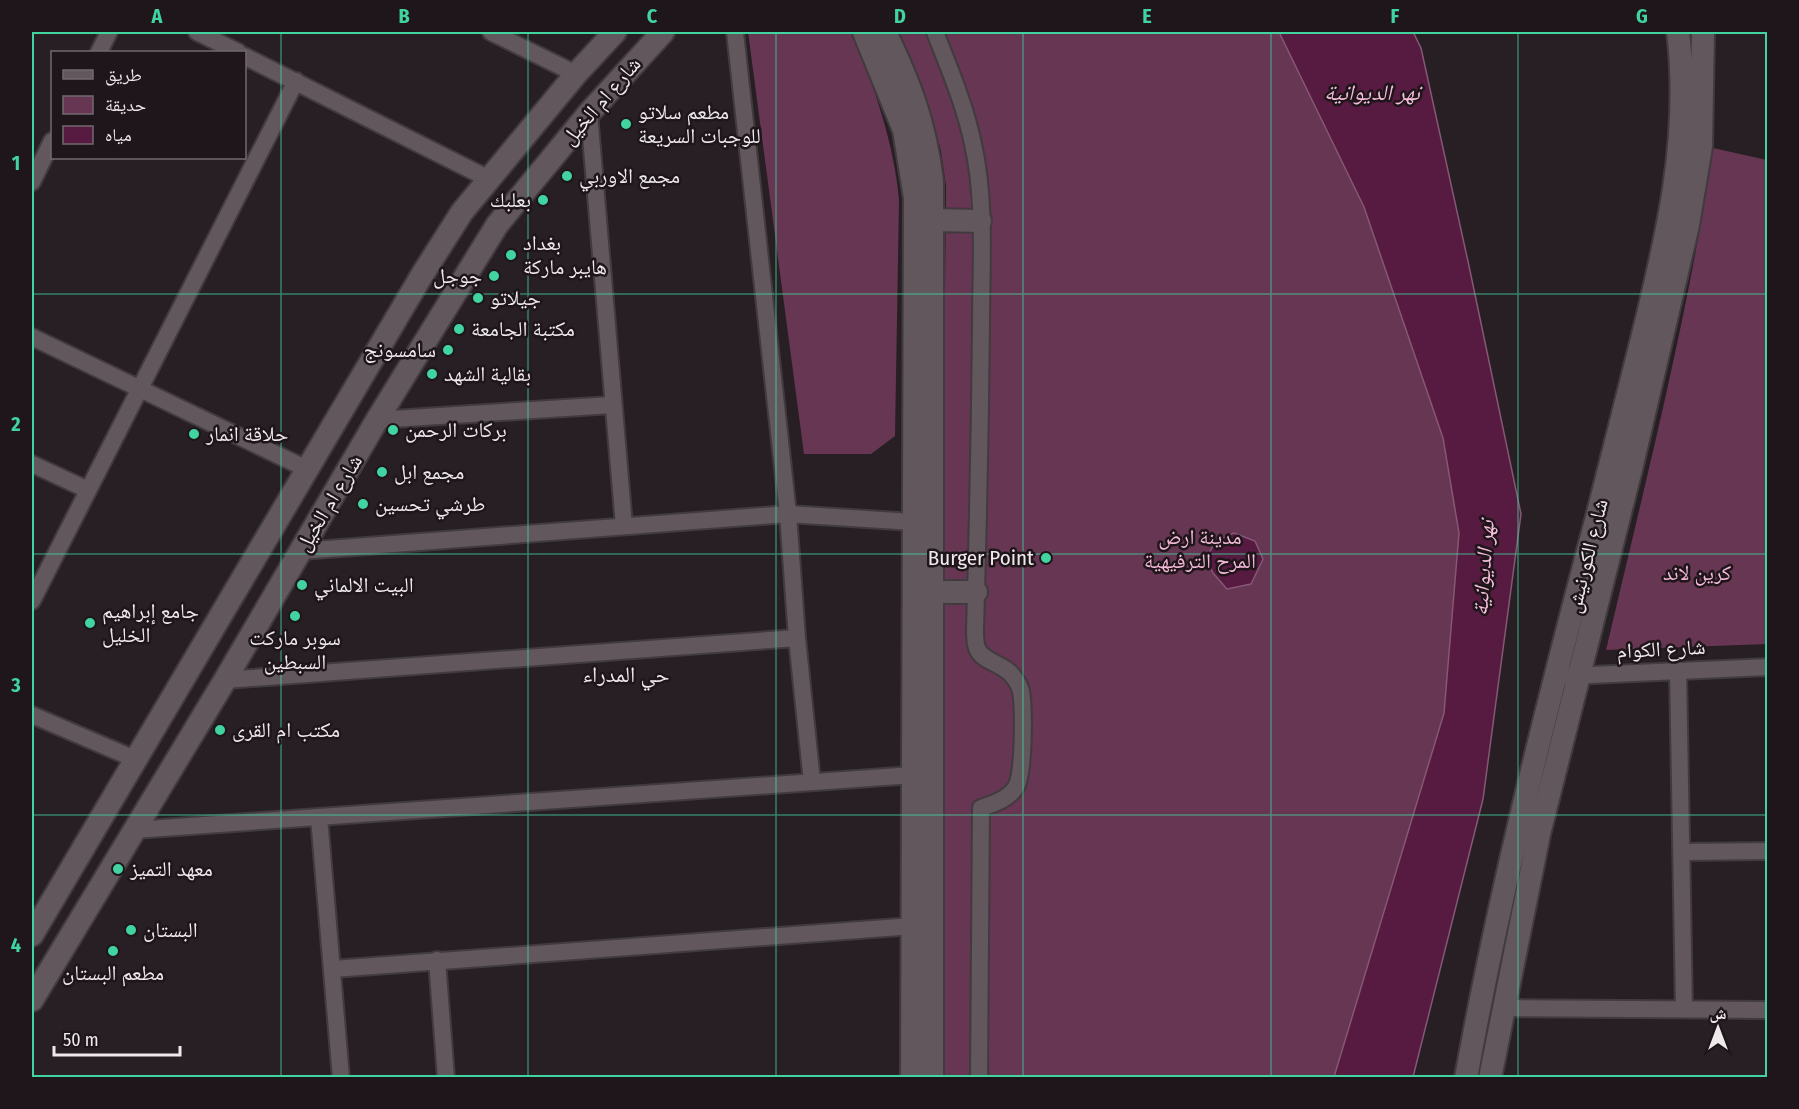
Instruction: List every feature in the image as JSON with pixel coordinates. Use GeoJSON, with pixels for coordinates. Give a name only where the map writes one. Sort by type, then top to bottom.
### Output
{"type":"FeatureCollection","features":[{"type":"Feature","properties":{"kind":"main road","name":"شارع ام الخيل"},"geometry":{"type":"LineString","coordinates":[[32,935],[422,275],[462,212],[576,74],[615,32]]}},
{"type":"Feature","properties":{"kind":"main road","name":"شارع ام الخيل"},"geometry":{"type":"LineString","coordinates":[[32,1000],[225,680],[377,420],[497,225],[589,112],[663,32]]}},
{"type":"Feature","properties":{"kind":"main road"},"geometry":{"type":"LineString","coordinates":[[864,32],[904,130],[915,198],[912,1077]]}},
{"type":"Feature","properties":{"kind":"main road"},"geometry":{"type":"LineString","coordinates":[[885,32],[901,65],[920,116],[931,172],[933,220],[932,1077]]}},
{"type":"Feature","properties":{"kind":"main road","name":"شارع الكورنيش"},"geometry":{"type":"LineString","coordinates":[[1490,1077],[1539,834],[1567,677],[1659,273],[1672,205],[1679,160],[1683,70],[1678,32]]}},
{"type":"Feature","properties":{"kind":"main road","name":"شارع الكورنيش"},"geometry":{"type":"LineString","coordinates":[[1466,1077],[1533,764],[1567,677],[1632,465],[1688,225],[1701,147],[1703,32]]}},
{"type":"Feature","properties":{"kind":"main road"},"geometry":{"type":"LineString","coordinates":[[933,220],[980,221]]}},
{"type":"Feature","properties":{"kind":"main road"},"geometry":{"type":"LineString","coordinates":[[932,592],[976,592]]}},
{"type":"Feature","properties":{"kind":"street"},"geometry":{"type":"LineString","coordinates":[[100,51],[110,32]]}},
{"type":"Feature","properties":{"kind":"street"},"geometry":{"type":"LineString","coordinates":[[196,32],[236,51]]}},
{"type":"Feature","properties":{"kind":"street"},"geometry":{"type":"LineString","coordinates":[[491,32],[576,74]]}},
{"type":"Feature","properties":{"kind":"street"},"geometry":{"type":"LineString","coordinates":[[735,32],[788,514],[797,638],[812,782]]}},
{"type":"Feature","properties":{"kind":"street"},"geometry":{"type":"LineString","coordinates":[[935,32],[956,87],[973,144],[980,221],[979,496],[975,630],[977,650],[987,660],[1002,665],[1014,675],[1021,689],[1022,706],[1021,773],[1015,789],[1001,801],[981,808],[979,1077]]}},
{"type":"Feature","properties":{"kind":"street"},"geometry":{"type":"LineString","coordinates":[[246,57],[489,178]]}},
{"type":"Feature","properties":{"kind":"street"},"geometry":{"type":"LineString","coordinates":[[34,591],[140,389],[296,81]]}},
{"type":"Feature","properties":{"kind":"street"},"geometry":{"type":"LineString","coordinates":[[589,112],[624,526]]}},
{"type":"Feature","properties":{"kind":"street"},"geometry":{"type":"LineString","coordinates":[[32,182],[51,143]]}},
{"type":"Feature","properties":{"kind":"street"},"geometry":{"type":"LineString","coordinates":[[32,337],[307,469]]}},
{"type":"Feature","properties":{"kind":"street"},"geometry":{"type":"LineString","coordinates":[[377,420],[612,405]]}},
{"type":"Feature","properties":{"kind":"street"},"geometry":{"type":"LineString","coordinates":[[32,465],[88,490]]}},
{"type":"Feature","properties":{"kind":"street"},"geometry":{"type":"LineString","coordinates":[[301,551],[788,514],[913,522]]}},
{"type":"Feature","properties":{"kind":"street"},"geometry":{"type":"LineString","coordinates":[[225,680],[797,638]]}},
{"type":"Feature","properties":{"kind":"street","name":"شارع الكوام"},"geometry":{"type":"LineString","coordinates":[[1567,677],[1767,667]]}},
{"type":"Feature","properties":{"kind":"street"},"geometry":{"type":"LineString","coordinates":[[1678,670],[1684,1009]]}},
{"type":"Feature","properties":{"kind":"street"},"geometry":{"type":"LineString","coordinates":[[32,715],[135,759]]}},
{"type":"Feature","properties":{"kind":"street"},"geometry":{"type":"LineString","coordinates":[[134,830],[913,775]]}},
{"type":"Feature","properties":{"kind":"street"},"geometry":{"type":"LineString","coordinates":[[319,817],[341,1077]]}},
{"type":"Feature","properties":{"kind":"street"},"geometry":{"type":"LineString","coordinates":[[1682,852],[1767,850]]}},
{"type":"Feature","properties":{"kind":"street"},"geometry":{"type":"LineString","coordinates":[[333,969],[913,926]]}},
{"type":"Feature","properties":{"kind":"street"},"geometry":{"type":"LineString","coordinates":[[437,960],[446,1077]]}},
{"type":"Feature","properties":{"kind":"street"},"geometry":{"type":"LineString","coordinates":[[1503,1008],[1767,1010]]}},
{"type":"Feature","properties":{"kind":"green space"},"geometry":{"type":"Polygon","coordinates":[[[748,32],[853,32],[882,114],[893,156],[899,200],[895,436],[871,454],[804,454],[748,32]]]}},
{"type":"Feature","properties":{"kind":"green space","name":"مدينة ارض المرح الترفيهية"},"geometry":{"type":"Polygon","coordinates":[[[897,32],[1280,32],[1364,207],[1443,438],[1459,533],[1444,713],[1336,1077],[942,1077],[942,602],[946,186],[941,151],[931,115],[897,32]]]}},
{"type":"Feature","properties":{"kind":"green space","name":"كرين لاند"},"geometry":{"type":"Polygon","coordinates":[[[1713,148],[1767,160],[1767,644],[1606,650],[1678,338],[1713,148]]]}},
{"type":"Feature","properties":{"kind":"water","name":"نهر الديوانية"},"geometry":{"type":"Polygon","coordinates":[[[1279,32],[1413,32],[1421,48],[1521,514],[1483,799],[1413,1077],[1334,1077],[1444,713],[1459,533],[1443,438],[1364,207],[1279,32]]]}},
{"type":"Feature","properties":{"kind":"water"},"geometry":{"type":"Polygon","coordinates":[[[1234,533],[1255,541],[1263,559],[1251,584],[1227,589],[1213,573],[1206,558],[1216,541],[1234,533]]]}},
{"type":"Feature","properties":{"kind":"place","name":"مطعم سلاتو للوجبات السريعة"},"geometry":{"type":"Point","coordinates":[626,124]}},
{"type":"Feature","properties":{"kind":"place","name":"مجمع الاوربي"},"geometry":{"type":"Point","coordinates":[567,176]}},
{"type":"Feature","properties":{"kind":"place","name":"بعلبك"},"geometry":{"type":"Point","coordinates":[543,200]}},
{"type":"Feature","properties":{"kind":"place","name":"بغداد هايبر ماركة"},"geometry":{"type":"Point","coordinates":[511,255]}},
{"type":"Feature","properties":{"kind":"place","name":"جوجل"},"geometry":{"type":"Point","coordinates":[494,276]}},
{"type":"Feature","properties":{"kind":"place","name":"جيلاتو"},"geometry":{"type":"Point","coordinates":[478,298]}},
{"type":"Feature","properties":{"kind":"place","name":"مكتبة الجامعة"},"geometry":{"type":"Point","coordinates":[459,329]}},
{"type":"Feature","properties":{"kind":"place","name":"سامسونج"},"geometry":{"type":"Point","coordinates":[448,350]}},
{"type":"Feature","properties":{"kind":"place","name":"بقالية الشهد"},"geometry":{"type":"Point","coordinates":[432,374]}},
{"type":"Feature","properties":{"kind":"place","name":"بركات الرحمن"},"geometry":{"type":"Point","coordinates":[393,430]}},
{"type":"Feature","properties":{"kind":"place","name":"حلاقة انمار"},"geometry":{"type":"Point","coordinates":[194,434]}},
{"type":"Feature","properties":{"kind":"place","name":"مجمع ابل"},"geometry":{"type":"Point","coordinates":[382,472]}},
{"type":"Feature","properties":{"kind":"place","name":"طرشي تحسين"},"geometry":{"type":"Point","coordinates":[363,504]}},
{"type":"Feature","properties":{"kind":"place","name":"Burger Point"},"geometry":{"type":"Point","coordinates":[1046,558]}},
{"type":"Feature","properties":{"kind":"place","name":"البيت الالماني"},"geometry":{"type":"Point","coordinates":[302,585]}},
{"type":"Feature","properties":{"kind":"place","name":"سوبر ماركت السبطين"},"geometry":{"type":"Point","coordinates":[295,616]}},
{"type":"Feature","properties":{"kind":"place","name":"جامع إبراهيم الخليل"},"geometry":{"type":"Point","coordinates":[90,623]}},
{"type":"Feature","properties":{"kind":"place","name":"مكتب ام القرى"},"geometry":{"type":"Point","coordinates":[220,730]}},
{"type":"Feature","properties":{"kind":"place","name":"معهد التميز"},"geometry":{"type":"Point","coordinates":[118,869]}},
{"type":"Feature","properties":{"kind":"place","name":"البستان"},"geometry":{"type":"Point","coordinates":[131,930]}},
{"type":"Feature","properties":{"kind":"place","name":"مطعم البستان"},"geometry":{"type":"Point","coordinates":[113,951]}},
{"type":"Feature","properties":{"kind":"district","name":"حي المدراء"},"geometry":{"type":"Point","coordinates":[626,674]}}]}
